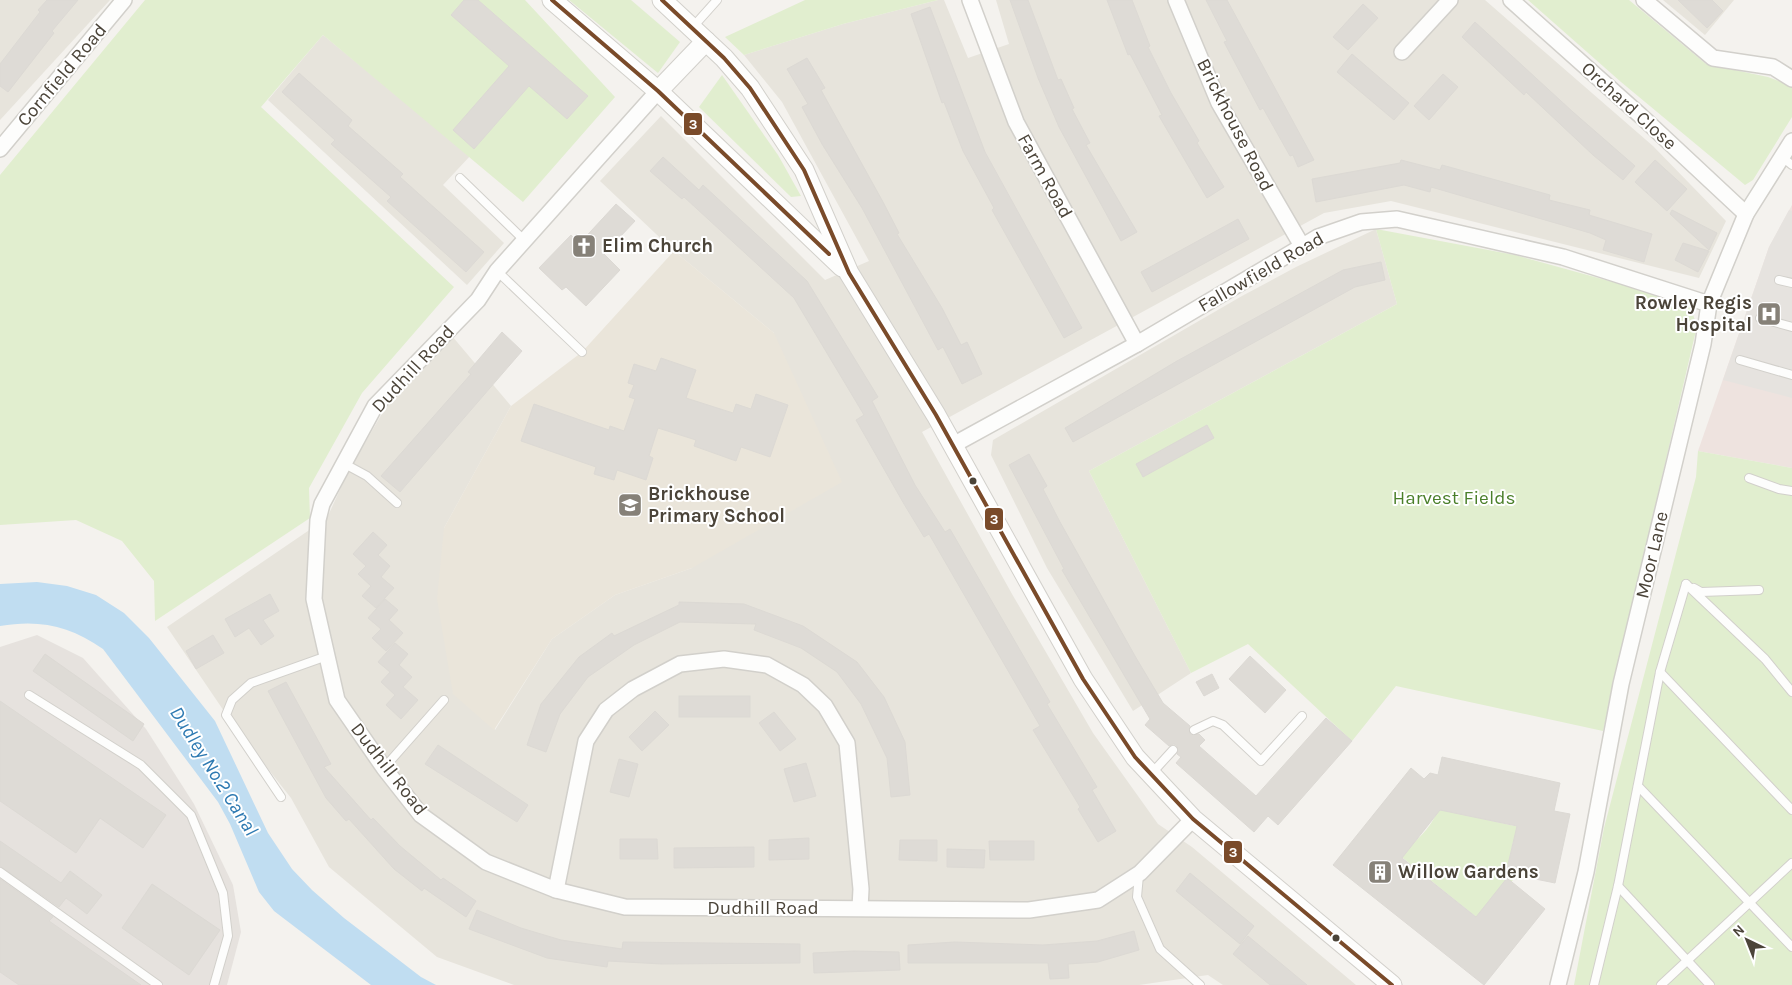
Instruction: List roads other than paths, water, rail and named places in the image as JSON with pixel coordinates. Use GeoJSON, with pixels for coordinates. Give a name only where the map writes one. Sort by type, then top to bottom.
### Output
{"type":"FeatureCollection","features":[{"type":"Feature","properties":{"kind":"street","name":"Cornfield Road"},"geometry":{"type":"LineString","coordinates":[[0,149],[124,0]]}},
{"type":"Feature","properties":{"kind":"street"},"geometry":{"type":"LineString","coordinates":[[552,0],[658,91],[849,273]]}},
{"type":"Feature","properties":{"kind":"street"},"geometry":{"type":"LineString","coordinates":[[662,0],[706,41],[750,88],[804,170],[849,273],[953,445],[1082,679],[1134,757],[1193,819],[1392,985]]}},
{"type":"Feature","properties":{"kind":"street","name":"Farm Road"},"geometry":{"type":"LineString","coordinates":[[970,0],[1016,122],[1137,344]]}},
{"type":"Feature","properties":{"kind":"street","name":"Brickhouse Road"},"geometry":{"type":"LineString","coordinates":[[1176,0],[1219,103],[1302,246]]}},
{"type":"Feature","properties":{"kind":"street"},"geometry":{"type":"LineString","coordinates":[[1402,52],[1450,0]]}},
{"type":"Feature","properties":{"kind":"street","name":"Orchard Close"},"geometry":{"type":"LineString","coordinates":[[1512,0],[1746,214]]}},
{"type":"Feature","properties":{"kind":"street"},"geometry":{"type":"LineString","coordinates":[[1644,0],[1713,58],[1773,67],[1792,78]]}},
{"type":"Feature","properties":{"kind":"street"},"geometry":{"type":"LineString","coordinates":[[658,91],[706,41]]}},
{"type":"Feature","properties":{"kind":"street","name":"Dudhill Road"},"geometry":{"type":"LineString","coordinates":[[658,91],[498,271],[478,300],[374,406],[322,504],[318,520],[314,599],[337,700],[384,768],[421,815],[486,862],[556,890],[624,907],[1029,910],[1098,900],[1140,873],[1193,819]]}},
{"type":"Feature","properties":{"kind":"street","name":"Moor Lane"},"geometry":{"type":"LineString","coordinates":[[1558,985],[1586,872],[1621,684],[1703,344],[1709,304],[1746,214],[1787,161],[1792,141]]}},
{"type":"Feature","properties":{"kind":"street","name":"Fallowfield Road"},"geometry":{"type":"LineString","coordinates":[[953,445],[1137,344],[1318,237],[1361,222],[1397,219],[1563,257],[1709,304]]}},
{"type":"Feature","properties":{"kind":"street"},"geometry":{"type":"LineString","coordinates":[[556,890],[586,741],[606,710],[633,689],[680,664],[724,659],[768,665],[803,685],[825,706],[847,743],[861,889],[860,908]]}},
{"type":"Feature","properties":{"kind":"lane"},"geometry":{"type":"LineString","coordinates":[[692,28],[717,0]]}},
{"type":"Feature","properties":{"kind":"lane"},"geometry":{"type":"LineString","coordinates":[[460,178],[525,241]]}},
{"type":"Feature","properties":{"kind":"lane"},"geometry":{"type":"LineString","coordinates":[[498,271],[582,352]]}},
{"type":"Feature","properties":{"kind":"lane"},"geometry":{"type":"LineString","coordinates":[[1779,280],[1792,284]]}},
{"type":"Feature","properties":{"kind":"lane"},"geometry":{"type":"LineString","coordinates":[[1760,318],[1792,327]]}},
{"type":"Feature","properties":{"kind":"lane"},"geometry":{"type":"LineString","coordinates":[[1740,360],[1792,375]]}},
{"type":"Feature","properties":{"kind":"lane"},"geometry":{"type":"LineString","coordinates":[[343,463],[367,476],[397,503]]}},
{"type":"Feature","properties":{"kind":"lane"},"geometry":{"type":"LineString","coordinates":[[1748,478],[1792,490]]}},
{"type":"Feature","properties":{"kind":"lane"},"geometry":{"type":"LineString","coordinates":[[1686,584],[1701,592],[1759,590]]}},
{"type":"Feature","properties":{"kind":"lane"},"geometry":{"type":"LineString","coordinates":[[1594,985],[1618,886],[1660,672],[1686,584]]}},
{"type":"Feature","properties":{"kind":"lane"},"geometry":{"type":"LineString","coordinates":[[1686,584],[1765,659],[1792,692]]}},
{"type":"Feature","properties":{"kind":"lane"},"geometry":{"type":"LineString","coordinates":[[281,797],[226,715],[232,700],[250,683],[327,656]]}},
{"type":"Feature","properties":{"kind":"lane"},"geometry":{"type":"LineString","coordinates":[[1660,672],[1792,810]]}},
{"type":"Feature","properties":{"kind":"lane"},"geometry":{"type":"LineString","coordinates":[[29,695],[141,765],[191,815],[223,893],[228,936],[214,985]]}},
{"type":"Feature","properties":{"kind":"lane"},"geometry":{"type":"LineString","coordinates":[[384,768],[444,700]]}},
{"type":"Feature","properties":{"kind":"lane"},"geometry":{"type":"LineString","coordinates":[[1194,730],[1213,721],[1218,723],[1261,760],[1302,716]]}},
{"type":"Feature","properties":{"kind":"lane"},"geometry":{"type":"LineString","coordinates":[[1151,774],[1173,750]]}},
{"type":"Feature","properties":{"kind":"lane"},"geometry":{"type":"LineString","coordinates":[[1638,786],[1792,947]]}},
{"type":"Feature","properties":{"kind":"lane"},"geometry":{"type":"LineString","coordinates":[[1661,985],[1792,863]]}},
{"type":"Feature","properties":{"kind":"lane"},"geometry":{"type":"LineString","coordinates":[[0,872],[158,985]]}},
{"type":"Feature","properties":{"kind":"lane"},"geometry":{"type":"LineString","coordinates":[[1140,873],[1137,897],[1160,949],[1200,985]]}},
{"type":"Feature","properties":{"kind":"lane"},"geometry":{"type":"LineString","coordinates":[[1618,886],[1710,985]]}},
{"type":"Feature","properties":{"kind":"water","name":"Dudley No.2 Canal"},"geometry":{"type":"Polygon","coordinates":[[[37,582],[67,586],[96,595],[124,613],[149,638],[215,721],[268,833],[292,869],[312,890],[344,918],[421,977],[436,985],[371,985],[274,911],[259,892],[230,824],[218,802],[103,649],[79,635],[54,626],[28,623],[0,626],[0,584],[37,582]]]}},
{"type":"Feature","properties":{"kind":"place","name":"Elim Church"},"geometry":{"type":"Point","coordinates":[584,246]}},
{"type":"Feature","properties":{"kind":"place","name":"Rowley Regis Hospital"},"geometry":{"type":"Point","coordinates":[1769,314]}},
{"type":"Feature","properties":{"kind":"place","name":"Brickhouse Primary School"},"geometry":{"type":"Point","coordinates":[630,505]}},
{"type":"Feature","properties":{"kind":"place","name":"Willow Gardens"},"geometry":{"type":"Point","coordinates":[1380,872]}},
{"type":"Feature","properties":{"kind":"park label","name":"Harvest Fields"},"geometry":{"type":"Point","coordinates":[1454,498]}}]}
